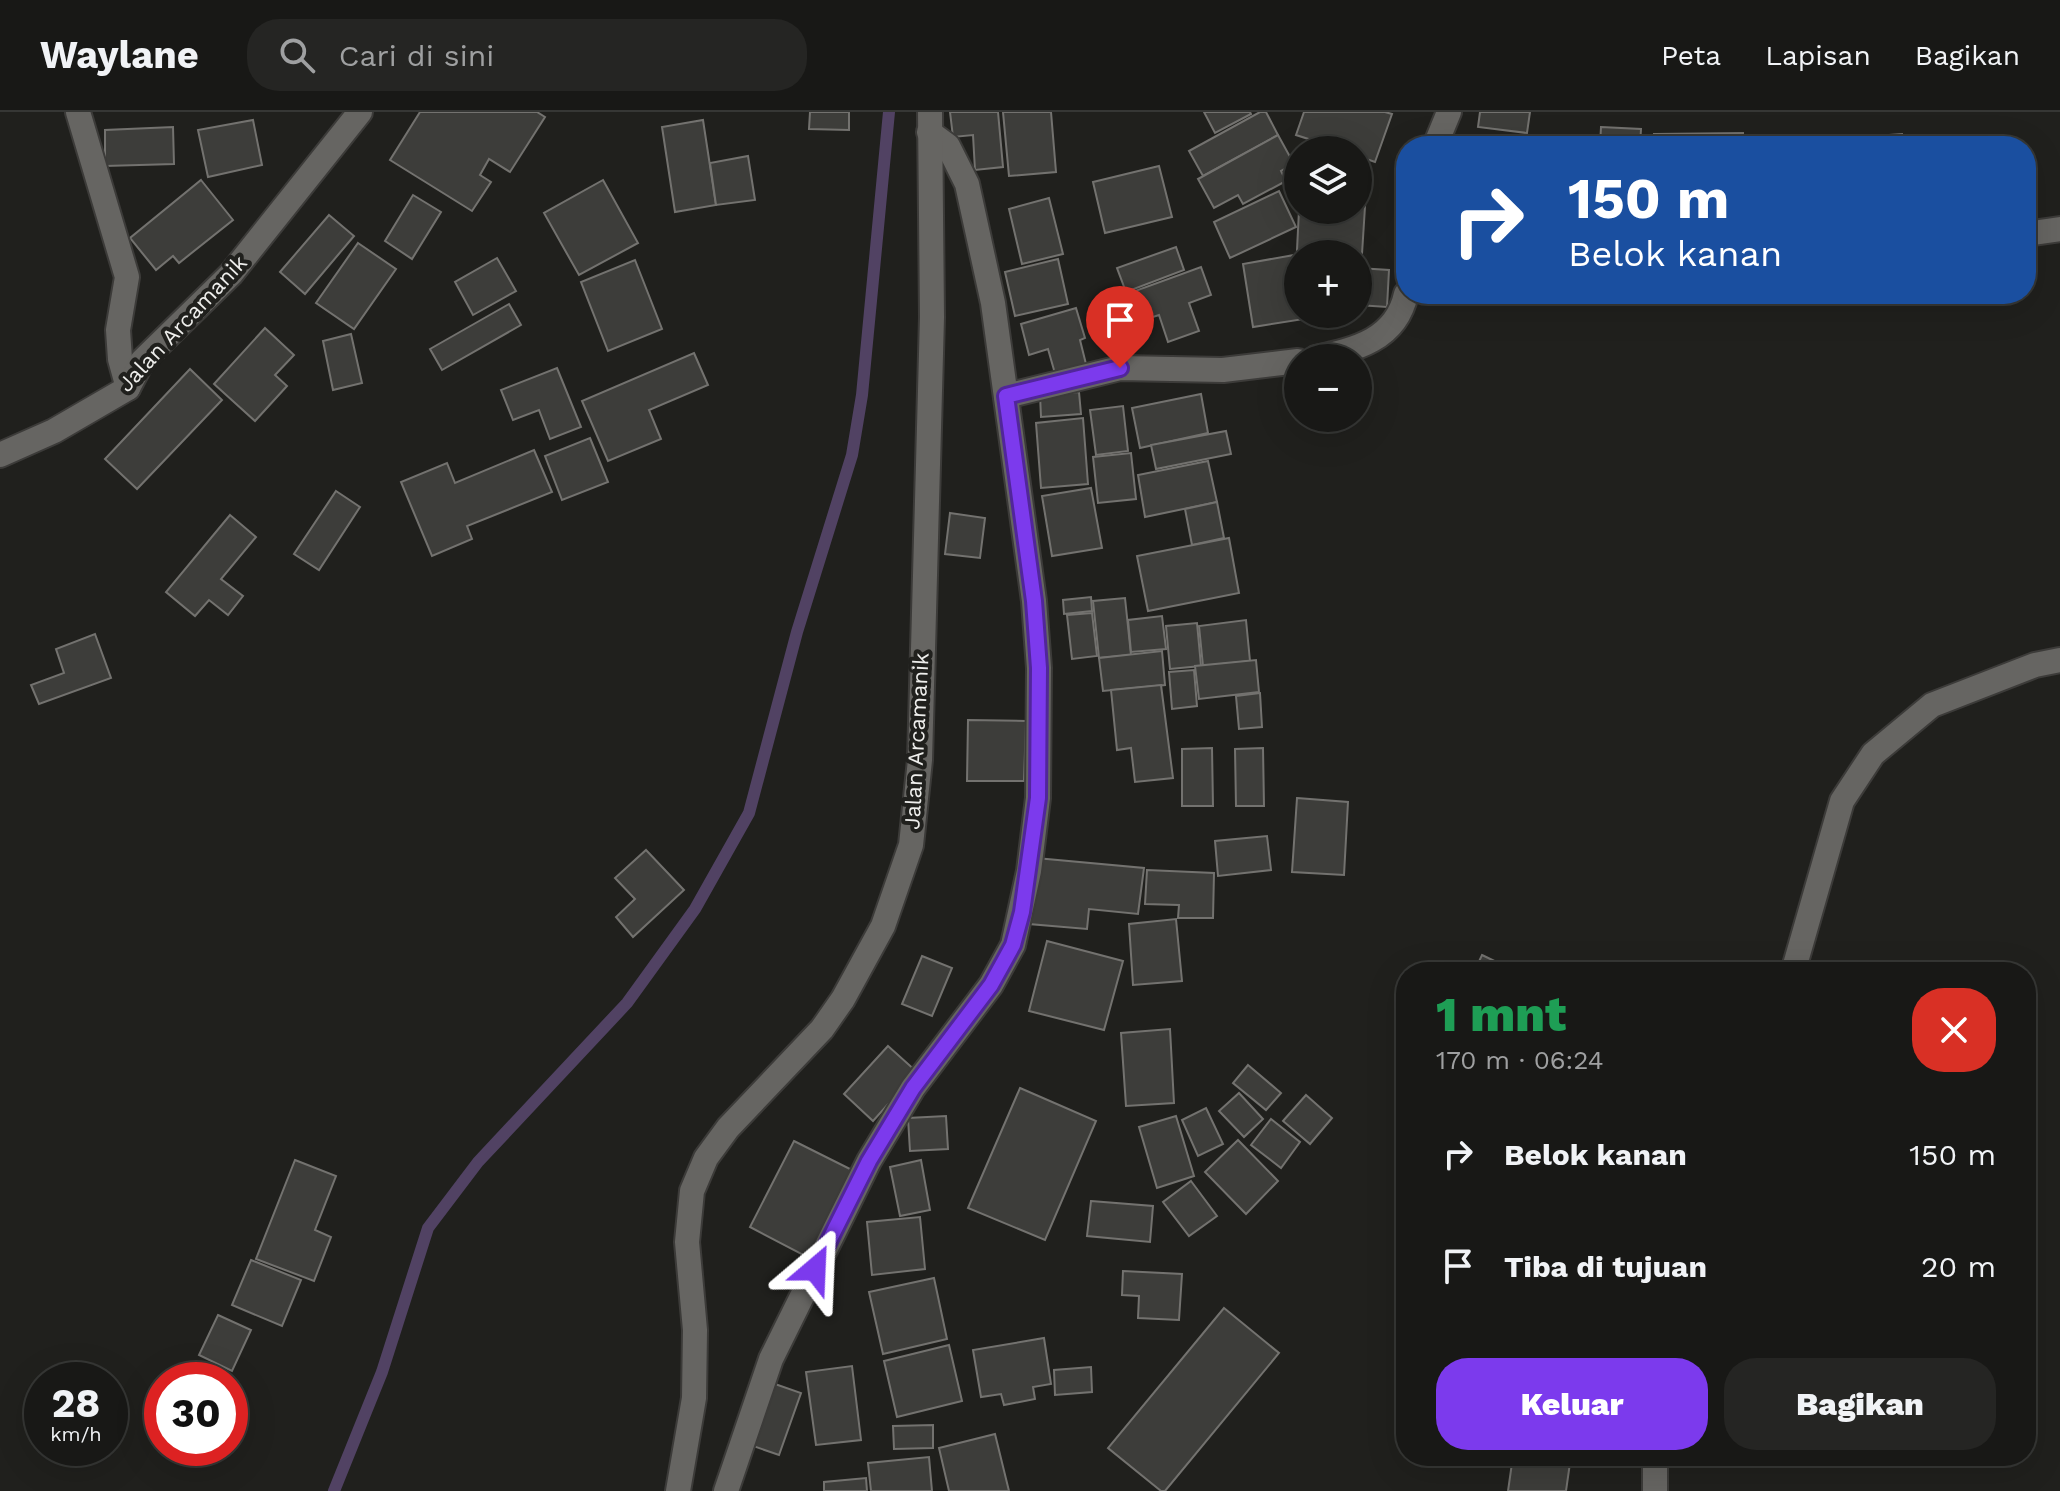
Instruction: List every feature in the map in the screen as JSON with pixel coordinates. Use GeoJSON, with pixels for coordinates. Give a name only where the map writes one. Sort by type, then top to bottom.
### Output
{"type":"FeatureCollection","features":[{"type":"Feature","properties":{"kind":"street"},"geometry":{"type":"LineString","coordinates":[[78,112],[127,277],[118,330],[120,359],[128,388]]}},
{"type":"Feature","properties":{"kind":"street","name":"Jalan Arcamanik"},"geometry":{"type":"LineString","coordinates":[[0,455],[54,431],[128,388],[142,361],[231,274],[360,112]]}},
{"type":"Feature","properties":{"kind":"street"},"geometry":{"type":"LineString","coordinates":[[1439,136],[1449,112]]}},
{"type":"Feature","properties":{"kind":"street"},"geometry":{"type":"LineString","coordinates":[[726,1491],[741,1439],[771,1359],[869,1161],[913,1088],[991,985],[1013,945],[1022,912],[1038,798],[1039,668],[1034,601],[993,303],[967,184],[948,146],[929,122]]}},
{"type":"Feature","properties":{"kind":"street","name":"Jalan Arcamanik"},"geometry":{"type":"LineString","coordinates":[[678,1491],[694,1398],[695,1330],[687,1242],[692,1191],[706,1158],[728,1128],[822,1029],[843,999],[883,926],[911,845],[920,760],[932,317],[929,122]]}},
{"type":"Feature","properties":{"kind":"street"},"geometry":{"type":"LineString","coordinates":[[2036,233],[2060,229]]}},
{"type":"Feature","properties":{"kind":"street"},"geometry":{"type":"LineString","coordinates":[[1366,344],[1395,321],[1402,304]]}},
{"type":"Feature","properties":{"kind":"street"},"geometry":{"type":"LineString","coordinates":[[1006,396],[1120,368],[1223,370],[1284,363]]}},
{"type":"Feature","properties":{"kind":"street"},"geometry":{"type":"LineString","coordinates":[[1796,962],[1842,801],[1873,754],[1932,705],[2035,665],[2060,660]]}},
{"type":"Feature","properties":{"kind":"street"},"geometry":{"type":"LineString","coordinates":[[1655,1466],[1655,1491]]}},
{"type":"Feature","properties":{"kind":"building"},"geometry":{"type":"Polygon","coordinates":[[[420,112],[537,112],[545,117],[510,172],[489,159],[480,175],[491,182],[472,211],[390,160],[420,112]]]}},
{"type":"Feature","properties":{"kind":"building"},"geometry":{"type":"Polygon","coordinates":[[[810,112],[849,112],[849,130],[809,129],[810,112]]]}},
{"type":"Feature","properties":{"kind":"building"},"geometry":{"type":"Polygon","coordinates":[[[950,112],[998,112],[1003,167],[975,170],[973,135],[953,137],[950,112]]]}},
{"type":"Feature","properties":{"kind":"building"},"geometry":{"type":"Polygon","coordinates":[[[1003,112],[1051,112],[1056,172],[1009,176],[1003,112]]]}},
{"type":"Feature","properties":{"kind":"building"},"geometry":{"type":"Polygon","coordinates":[[[1204,112],[1250,112],[1251,114],[1215,133],[1204,112]]]}},
{"type":"Feature","properties":{"kind":"building"},"geometry":{"type":"Polygon","coordinates":[[[1260,112],[1266,112],[1278,135],[1203,176],[1189,151],[1260,112]]]}},
{"type":"Feature","properties":{"kind":"building"},"geometry":{"type":"Polygon","coordinates":[[[1304,112],[1392,114],[1375,162],[1372,161],[1372,136],[1296,135],[1304,112]]]}},
{"type":"Feature","properties":{"kind":"building"},"geometry":{"type":"Polygon","coordinates":[[[1480,112],[1530,112],[1527,133],[1478,127],[1480,112]]]}},
{"type":"Feature","properties":{"kind":"building"},"geometry":{"type":"Polygon","coordinates":[[[253,120],[262,165],[208,177],[198,130],[253,120]]]}},
{"type":"Feature","properties":{"kind":"building"},"geometry":{"type":"Polygon","coordinates":[[[703,120],[716,205],[675,212],[662,127],[703,120]]]}},
{"type":"Feature","properties":{"kind":"building"},"geometry":{"type":"Polygon","coordinates":[[[173,127],[174,164],[105,166],[105,130],[173,127]]]}},
{"type":"Feature","properties":{"kind":"building"},"geometry":{"type":"Polygon","coordinates":[[[1601,127],[1641,129],[1641,136],[1601,136],[1601,127]]]}},
{"type":"Feature","properties":{"kind":"building"},"geometry":{"type":"Polygon","coordinates":[[[1743,133],[1743,136],[1654,136],[1743,133]]]}},
{"type":"Feature","properties":{"kind":"building"},"geometry":{"type":"Polygon","coordinates":[[[1278,135],[1284,146],[1284,169],[1281,171],[1284,182],[1243,204],[1238,195],[1214,208],[1198,179],[1278,135]]]}},
{"type":"Feature","properties":{"kind":"building"},"geometry":{"type":"Polygon","coordinates":[[[748,156],[755,200],[716,205],[710,163],[748,156]]]}},
{"type":"Feature","properties":{"kind":"building"},"geometry":{"type":"Polygon","coordinates":[[[1159,166],[1172,217],[1105,233],[1093,182],[1159,166]]]}},
{"type":"Feature","properties":{"kind":"building"},"geometry":{"type":"Polygon","coordinates":[[[201,180],[233,220],[179,263],[173,256],[156,270],[130,238],[201,180]]]}},
{"type":"Feature","properties":{"kind":"building"},"geometry":{"type":"Polygon","coordinates":[[[603,180],[638,243],[579,275],[544,213],[603,180]]]}},
{"type":"Feature","properties":{"kind":"building"},"geometry":{"type":"Polygon","coordinates":[[[1279,191],[1284,202],[1284,224],[1295,224],[1296,227],[1230,258],[1214,222],[1279,191]]]}},
{"type":"Feature","properties":{"kind":"building"},"geometry":{"type":"Polygon","coordinates":[[[413,195],[441,212],[412,259],[385,241],[413,195]]]}},
{"type":"Feature","properties":{"kind":"building"},"geometry":{"type":"Polygon","coordinates":[[[1049,198],[1063,254],[1022,264],[1009,209],[1049,198]]]}},
{"type":"Feature","properties":{"kind":"building"},"geometry":{"type":"Polygon","coordinates":[[[329,215],[354,236],[305,294],[280,272],[329,215]]]}},
{"type":"Feature","properties":{"kind":"building"},"geometry":{"type":"Polygon","coordinates":[[[1298,224],[1364,224],[1363,240],[1298,240],[1298,224]]]}},
{"type":"Feature","properties":{"kind":"building"},"geometry":{"type":"Polygon","coordinates":[[[358,243],[396,269],[354,329],[316,303],[358,243]]]}},
{"type":"Feature","properties":{"kind":"building"},"geometry":{"type":"Polygon","coordinates":[[[1176,247],[1184,270],[1126,292],[1117,268],[1176,247]]]}},
{"type":"Feature","properties":{"kind":"building"},"geometry":{"type":"Polygon","coordinates":[[[1284,257],[1284,322],[1253,327],[1243,264],[1284,257]]]}},
{"type":"Feature","properties":{"kind":"building"},"geometry":{"type":"Polygon","coordinates":[[[497,258],[516,291],[473,315],[455,282],[497,258]]]}},
{"type":"Feature","properties":{"kind":"building"},"geometry":{"type":"Polygon","coordinates":[[[1058,259],[1068,304],[1015,316],[1005,272],[1058,259]]]}},
{"type":"Feature","properties":{"kind":"building"},"geometry":{"type":"Polygon","coordinates":[[[635,260],[662,329],[608,351],[581,282],[635,260]]]}},
{"type":"Feature","properties":{"kind":"building"},"geometry":{"type":"Polygon","coordinates":[[[1201,267],[1211,295],[1189,303],[1199,331],[1168,342],[1159,315],[1134,323],[1124,295],[1201,267]]]}},
{"type":"Feature","properties":{"kind":"building"},"geometry":{"type":"Polygon","coordinates":[[[1372,269],[1389,270],[1387,307],[1372,306],[1372,269]]]}},
{"type":"Feature","properties":{"kind":"building"},"geometry":{"type":"Polygon","coordinates":[[[509,304],[521,325],[442,370],[430,349],[509,304]]]}},
{"type":"Feature","properties":{"kind":"building"},"geometry":{"type":"Polygon","coordinates":[[[1076,308],[1085,338],[1080,340],[1087,368],[1056,377],[1048,349],[1029,355],[1021,324],[1076,308]]]}},
{"type":"Feature","properties":{"kind":"building"},"geometry":{"type":"Polygon","coordinates":[[[265,328],[294,355],[275,375],[287,386],[255,421],[214,384],[265,328]]]}},
{"type":"Feature","properties":{"kind":"building"},"geometry":{"type":"Polygon","coordinates":[[[351,334],[362,383],[333,390],[323,341],[351,334]]]}},
{"type":"Feature","properties":{"kind":"building"},"geometry":{"type":"Polygon","coordinates":[[[694,353],[708,385],[649,410],[661,439],[608,461],[582,401],[694,353]]]}},
{"type":"Feature","properties":{"kind":"building"},"geometry":{"type":"Polygon","coordinates":[[[557,368],[581,427],[550,439],[539,410],[513,420],[501,390],[557,368]]]}},
{"type":"Feature","properties":{"kind":"building"},"geometry":{"type":"Polygon","coordinates":[[[190,369],[222,400],[137,489],[105,459],[190,369]]]}},
{"type":"Feature","properties":{"kind":"building"},"geometry":{"type":"Polygon","coordinates":[[[1079,392],[1081,414],[1041,417],[1040,395],[1079,392]]]}},
{"type":"Feature","properties":{"kind":"building"},"geometry":{"type":"Polygon","coordinates":[[[1201,394],[1208,433],[1140,448],[1132,408],[1201,394]]]}},
{"type":"Feature","properties":{"kind":"building"},"geometry":{"type":"Polygon","coordinates":[[[1123,406],[1128,451],[1096,455],[1090,410],[1123,406]]]}},
{"type":"Feature","properties":{"kind":"building"},"geometry":{"type":"Polygon","coordinates":[[[1083,418],[1088,484],[1041,488],[1036,423],[1083,418]]]}},
{"type":"Feature","properties":{"kind":"building"},"geometry":{"type":"Polygon","coordinates":[[[1226,431],[1231,454],[1156,469],[1151,445],[1226,431]]]}},
{"type":"Feature","properties":{"kind":"building"},"geometry":{"type":"Polygon","coordinates":[[[590,438],[608,482],[562,500],[545,456],[590,438]]]}},
{"type":"Feature","properties":{"kind":"building"},"geometry":{"type":"Polygon","coordinates":[[[534,450],[552,492],[467,526],[472,539],[432,556],[401,482],[447,463],[455,483],[534,450]]]}},
{"type":"Feature","properties":{"kind":"building"},"geometry":{"type":"Polygon","coordinates":[[[1131,453],[1136,499],[1098,503],[1093,457],[1131,453]]]}},
{"type":"Feature","properties":{"kind":"building"},"geometry":{"type":"Polygon","coordinates":[[[1208,461],[1217,502],[1145,517],[1138,475],[1208,461]]]}},
{"type":"Feature","properties":{"kind":"building"},"geometry":{"type":"Polygon","coordinates":[[[1091,488],[1102,548],[1052,556],[1042,496],[1091,488]]]}},
{"type":"Feature","properties":{"kind":"building"},"geometry":{"type":"Polygon","coordinates":[[[336,491],[360,507],[319,570],[294,554],[336,491]]]}},
{"type":"Feature","properties":{"kind":"building"},"geometry":{"type":"Polygon","coordinates":[[[1217,502],[1224,538],[1192,545],[1185,509],[1217,502]]]}},
{"type":"Feature","properties":{"kind":"building"},"geometry":{"type":"Polygon","coordinates":[[[950,513],[985,518],[980,558],[945,554],[950,513]]]}},
{"type":"Feature","properties":{"kind":"building"},"geometry":{"type":"Polygon","coordinates":[[[230,515],[256,537],[221,579],[243,596],[228,615],[209,600],[195,616],[166,592],[230,515]]]}},
{"type":"Feature","properties":{"kind":"building"},"geometry":{"type":"Polygon","coordinates":[[[1229,538],[1239,593],[1148,611],[1137,556],[1229,538]]]}},
{"type":"Feature","properties":{"kind":"building"},"geometry":{"type":"Polygon","coordinates":[[[1091,597],[1092,611],[1064,614],[1063,600],[1091,597]]]}},
{"type":"Feature","properties":{"kind":"building"},"geometry":{"type":"Polygon","coordinates":[[[1125,598],[1131,655],[1099,658],[1093,601],[1125,598]]]}},
{"type":"Feature","properties":{"kind":"building"},"geometry":{"type":"Polygon","coordinates":[[[1092,613],[1097,656],[1072,659],[1067,615],[1092,613]]]}},
{"type":"Feature","properties":{"kind":"building"},"geometry":{"type":"Polygon","coordinates":[[[1162,616],[1166,649],[1131,652],[1128,620],[1162,616]]]}},
{"type":"Feature","properties":{"kind":"building"},"geometry":{"type":"Polygon","coordinates":[[[1246,620],[1250,661],[1203,666],[1199,626],[1246,620]]]}},
{"type":"Feature","properties":{"kind":"building"},"geometry":{"type":"Polygon","coordinates":[[[1197,623],[1201,666],[1170,669],[1166,626],[1197,623]]]}},
{"type":"Feature","properties":{"kind":"building"},"geometry":{"type":"Polygon","coordinates":[[[95,634],[111,678],[39,704],[31,685],[64,673],[56,649],[95,634]]]}},
{"type":"Feature","properties":{"kind":"building"},"geometry":{"type":"Polygon","coordinates":[[[1162,651],[1165,685],[1103,691],[1099,658],[1162,651]]]}},
{"type":"Feature","properties":{"kind":"building"},"geometry":{"type":"Polygon","coordinates":[[[1256,660],[1259,692],[1199,699],[1195,666],[1256,660]]]}},
{"type":"Feature","properties":{"kind":"building"},"geometry":{"type":"Polygon","coordinates":[[[1194,670],[1197,706],[1172,709],[1169,672],[1194,670]]]}},
{"type":"Feature","properties":{"kind":"building"},"geometry":{"type":"Polygon","coordinates":[[[1161,685],[1173,778],[1135,782],[1131,748],[1117,750],[1111,690],[1161,685]]]}},
{"type":"Feature","properties":{"kind":"building"},"geometry":{"type":"Polygon","coordinates":[[[1260,693],[1262,727],[1239,729],[1236,696],[1260,693]]]}},
{"type":"Feature","properties":{"kind":"building"},"geometry":{"type":"Polygon","coordinates":[[[968,720],[1026,721],[1024,781],[967,781],[968,720]]]}},
{"type":"Feature","properties":{"kind":"building"},"geometry":{"type":"Polygon","coordinates":[[[1212,748],[1213,806],[1182,806],[1182,749],[1212,748]]]}},
{"type":"Feature","properties":{"kind":"building"},"geometry":{"type":"Polygon","coordinates":[[[1263,748],[1264,806],[1236,806],[1235,749],[1263,748]]]}},
{"type":"Feature","properties":{"kind":"building"},"geometry":{"type":"Polygon","coordinates":[[[1297,798],[1348,802],[1344,875],[1292,872],[1297,798]]]}},
{"type":"Feature","properties":{"kind":"building"},"geometry":{"type":"Polygon","coordinates":[[[1267,836],[1271,870],[1218,876],[1215,841],[1267,836]]]}},
{"type":"Feature","properties":{"kind":"building"},"geometry":{"type":"Polygon","coordinates":[[[646,850],[684,890],[633,937],[616,917],[635,899],[615,878],[646,850]]]}},
{"type":"Feature","properties":{"kind":"building"},"geometry":{"type":"Polygon","coordinates":[[[1036,858],[1144,868],[1138,914],[1089,909],[1087,929],[1029,924],[1036,858]]]}},
{"type":"Feature","properties":{"kind":"building"},"geometry":{"type":"Polygon","coordinates":[[[1147,870],[1214,873],[1213,918],[1178,918],[1179,905],[1145,904],[1147,870]]]}},
{"type":"Feature","properties":{"kind":"building"},"geometry":{"type":"Polygon","coordinates":[[[1176,919],[1182,981],[1133,985],[1129,924],[1176,919]]]}},
{"type":"Feature","properties":{"kind":"building"},"geometry":{"type":"Polygon","coordinates":[[[1047,941],[1123,961],[1104,1030],[1029,1011],[1047,941]]]}},
{"type":"Feature","properties":{"kind":"building"},"geometry":{"type":"Polygon","coordinates":[[[1482,955],[1497,962],[1479,962],[1482,955]]]}},
{"type":"Feature","properties":{"kind":"building"},"geometry":{"type":"Polygon","coordinates":[[[922,956],[952,968],[932,1016],[902,1004],[922,956]]]}},
{"type":"Feature","properties":{"kind":"building"},"geometry":{"type":"Polygon","coordinates":[[[1170,1029],[1174,1103],[1126,1106],[1121,1033],[1170,1029]]]}},
{"type":"Feature","properties":{"kind":"building"},"geometry":{"type":"Polygon","coordinates":[[[888,1046],[917,1072],[873,1121],[844,1094],[888,1046]]]}},
{"type":"Feature","properties":{"kind":"building"},"geometry":{"type":"Polygon","coordinates":[[[1248,1065],[1281,1093],[1266,1110],[1233,1083],[1248,1065]]]}},
{"type":"Feature","properties":{"kind":"building"},"geometry":{"type":"Polygon","coordinates":[[[1020,1088],[1096,1121],[1045,1240],[968,1208],[1020,1088]]]}},
{"type":"Feature","properties":{"kind":"building"},"geometry":{"type":"Polygon","coordinates":[[[1239,1093],[1263,1119],[1244,1137],[1219,1111],[1239,1093]]]}},
{"type":"Feature","properties":{"kind":"building"},"geometry":{"type":"Polygon","coordinates":[[[1306,1095],[1332,1118],[1310,1144],[1283,1121],[1306,1095]]]}},
{"type":"Feature","properties":{"kind":"building"},"geometry":{"type":"Polygon","coordinates":[[[1206,1108],[1223,1144],[1198,1156],[1182,1120],[1206,1108]]]}},
{"type":"Feature","properties":{"kind":"building"},"geometry":{"type":"Polygon","coordinates":[[[946,1116],[948,1149],[910,1151],[908,1118],[946,1116]]]}},
{"type":"Feature","properties":{"kind":"building"},"geometry":{"type":"Polygon","coordinates":[[[1176,1116],[1194,1176],[1157,1188],[1139,1127],[1176,1116]]]}},
{"type":"Feature","properties":{"kind":"building"},"geometry":{"type":"Polygon","coordinates":[[[1271,1119],[1300,1142],[1281,1168],[1251,1145],[1271,1119]]]}},
{"type":"Feature","properties":{"kind":"building"},"geometry":{"type":"Polygon","coordinates":[[[1238,1140],[1278,1181],[1246,1214],[1205,1172],[1238,1140]]]}},
{"type":"Feature","properties":{"kind":"building"},"geometry":{"type":"Polygon","coordinates":[[[794,1141],[854,1171],[809,1258],[750,1227],[794,1141]]]}},
{"type":"Feature","properties":{"kind":"building"},"geometry":{"type":"Polygon","coordinates":[[[295,1160],[336,1176],[315,1230],[331,1237],[314,1281],[256,1259],[295,1160]]]}},
{"type":"Feature","properties":{"kind":"building"},"geometry":{"type":"Polygon","coordinates":[[[921,1160],[930,1210],[900,1216],[890,1167],[921,1160]]]}},
{"type":"Feature","properties":{"kind":"building"},"geometry":{"type":"Polygon","coordinates":[[[1191,1181],[1217,1216],[1189,1236],[1163,1202],[1191,1181]]]}},
{"type":"Feature","properties":{"kind":"building"},"geometry":{"type":"Polygon","coordinates":[[[1091,1201],[1153,1206],[1150,1242],[1087,1236],[1091,1201]]]}},
{"type":"Feature","properties":{"kind":"building"},"geometry":{"type":"Polygon","coordinates":[[[920,1217],[925,1269],[872,1275],[867,1222],[920,1217]]]}},
{"type":"Feature","properties":{"kind":"building"},"geometry":{"type":"Polygon","coordinates":[[[251,1260],[301,1280],[282,1326],[232,1305],[251,1260]]]}},
{"type":"Feature","properties":{"kind":"building"},"geometry":{"type":"Polygon","coordinates":[[[1123,1271],[1182,1274],[1179,1320],[1138,1318],[1139,1296],[1122,1295],[1123,1271]]]}},
{"type":"Feature","properties":{"kind":"building"},"geometry":{"type":"Polygon","coordinates":[[[934,1278],[947,1339],[883,1354],[869,1292],[934,1278]]]}},
{"type":"Feature","properties":{"kind":"building"},"geometry":{"type":"Polygon","coordinates":[[[1224,1308],[1279,1353],[1165,1491],[1161,1491],[1108,1448],[1224,1308]]]}},
{"type":"Feature","properties":{"kind":"building"},"geometry":{"type":"Polygon","coordinates":[[[218,1315],[251,1330],[236,1362],[213,1362],[199,1355],[218,1315]]]}},
{"type":"Feature","properties":{"kind":"building"},"geometry":{"type":"Polygon","coordinates":[[[1044,1338],[1051,1384],[1033,1387],[1035,1399],[1004,1405],[1001,1394],[981,1397],[973,1350],[1044,1338]]]}},
{"type":"Feature","properties":{"kind":"building"},"geometry":{"type":"Polygon","coordinates":[[[949,1345],[962,1401],[897,1417],[884,1361],[949,1345]]]}},
{"type":"Feature","properties":{"kind":"building"},"geometry":{"type":"Polygon","coordinates":[[[852,1366],[861,1440],[816,1445],[806,1372],[852,1366]]]}},
{"type":"Feature","properties":{"kind":"building"},"geometry":{"type":"Polygon","coordinates":[[[1091,1367],[1092,1392],[1055,1395],[1054,1370],[1091,1367]]]}},
{"type":"Feature","properties":{"kind":"building"},"geometry":{"type":"Polygon","coordinates":[[[775,1384],[801,1393],[779,1455],[753,1446],[775,1384]]]}},
{"type":"Feature","properties":{"kind":"building"},"geometry":{"type":"Polygon","coordinates":[[[933,1425],[933,1448],[894,1449],[893,1426],[933,1425]]]}},
{"type":"Feature","properties":{"kind":"building"},"geometry":{"type":"Polygon","coordinates":[[[995,1434],[1009,1491],[949,1491],[939,1448],[995,1434]]]}},
{"type":"Feature","properties":{"kind":"building"},"geometry":{"type":"Polygon","coordinates":[[[929,1457],[932,1491],[871,1491],[868,1463],[929,1457]]]}},
{"type":"Feature","properties":{"kind":"building"},"geometry":{"type":"Polygon","coordinates":[[[1512,1466],[1570,1466],[1566,1491],[1508,1491],[1512,1466]]]}},
{"type":"Feature","properties":{"kind":"building"},"geometry":{"type":"Polygon","coordinates":[[[866,1478],[867,1491],[824,1491],[824,1482],[866,1478]]]}},
{"type":"Feature","properties":{"kind":"waterway"},"geometry":{"type":"LineString","coordinates":[[334,1491],[382,1372],[428,1228],[478,1162],[627,1003],[695,909],[749,813],[797,632],[852,455],[862,395],[889,112]]}},
{"type":"Feature","properties":{"kind":"route"},"geometry":{"type":"LineString","coordinates":[[815,1269],[869,1161],[913,1088],[991,985],[1013,945],[1022,912],[1038,798],[1039,668],[1034,601],[1006,396],[1120,368]]}}]}
